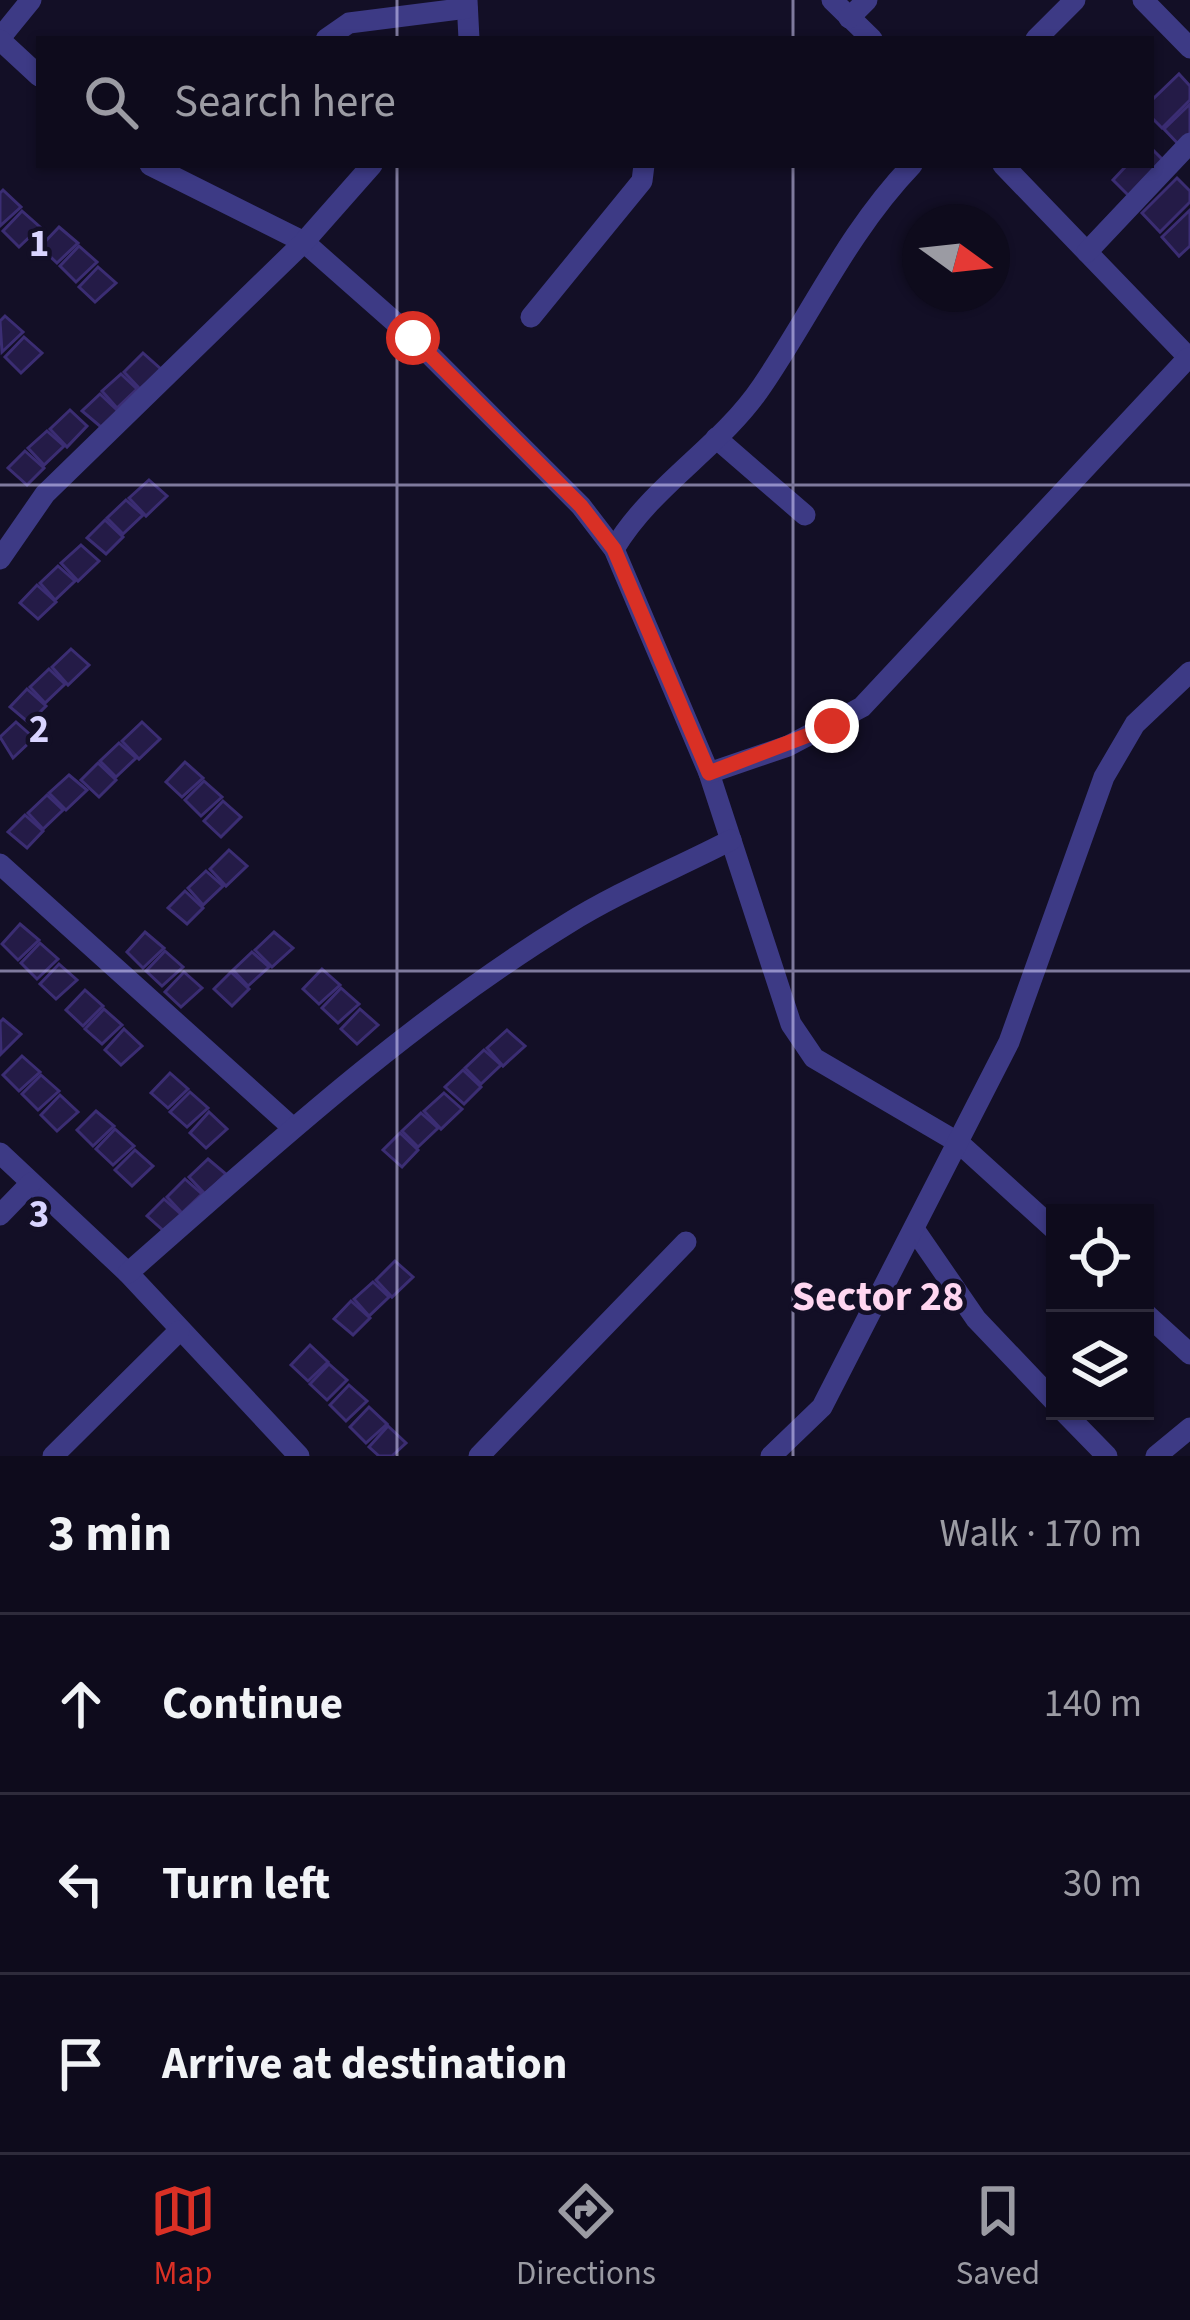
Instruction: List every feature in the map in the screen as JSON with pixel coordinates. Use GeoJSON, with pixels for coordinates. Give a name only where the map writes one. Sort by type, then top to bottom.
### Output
{"type":"FeatureCollection","features":[{"type":"Feature","properties":{"kind":"street"},"geometry":{"type":"LineString","coordinates":[[32,0],[0,39],[36,73]]}},
{"type":"Feature","properties":{"kind":"street"},"geometry":{"type":"LineString","coordinates":[[832,0],[869,36]]}},
{"type":"Feature","properties":{"kind":"street"},"geometry":{"type":"LineString","coordinates":[[849,18],[867,0]]}},
{"type":"Feature","properties":{"kind":"street"},"geometry":{"type":"LineString","coordinates":[[1039,36],[1075,0]]}},
{"type":"Feature","properties":{"kind":"street"},"geometry":{"type":"LineString","coordinates":[[1142,0],[1190,48]]}},
{"type":"Feature","properties":{"kind":"street"},"geometry":{"type":"LineString","coordinates":[[330,36],[349,23],[467,4],[469,36]]}},
{"type":"Feature","properties":{"kind":"street"},"geometry":{"type":"LineString","coordinates":[[1087,252],[1190,143]]}},
{"type":"Feature","properties":{"kind":"street"},"geometry":{"type":"LineString","coordinates":[[155,168],[304,242],[413,338],[581,506],[614,549],[709,773],[790,1024],[814,1058],[959,1143],[1046,1222]]}},
{"type":"Feature","properties":{"kind":"street"},"geometry":{"type":"LineString","coordinates":[[0,559],[45,494],[304,242],[369,168]]}},
{"type":"Feature","properties":{"kind":"street"},"geometry":{"type":"LineString","coordinates":[[531,316],[641,181],[643,168]]}},
{"type":"Feature","properties":{"kind":"street"},"geometry":{"type":"LineString","coordinates":[[614,549],[646,506],[761,387],[873,206],[909,168]]}},
{"type":"Feature","properties":{"kind":"street"},"geometry":{"type":"LineString","coordinates":[[709,773],[788,746],[862,707],[1189,358],[1007,168]]}},
{"type":"Feature","properties":{"kind":"street"},"geometry":{"type":"LineString","coordinates":[[716,438],[805,515]]}},
{"type":"Feature","properties":{"kind":"street"},"geometry":{"type":"LineString","coordinates":[[771,1456],[822,1407],[1009,1042],[1104,777],[1135,724],[1190,672]]}},
{"type":"Feature","properties":{"kind":"street"},"geometry":{"type":"LineString","coordinates":[[128,1274],[293,1129],[569,922],[731,841]]}},
{"type":"Feature","properties":{"kind":"street"},"geometry":{"type":"LineString","coordinates":[[0,865],[293,1129]]}},
{"type":"Feature","properties":{"kind":"street"},"geometry":{"type":"LineString","coordinates":[[0,1153],[128,1274],[299,1456]]}},
{"type":"Feature","properties":{"kind":"street"},"geometry":{"type":"LineString","coordinates":[[0,1215],[31,1184]]}},
{"type":"Feature","properties":{"kind":"street"},"geometry":{"type":"LineString","coordinates":[[914,1229],[976,1319],[1046,1393]]}},
{"type":"Feature","properties":{"kind":"street"},"geometry":{"type":"LineString","coordinates":[[479,1456],[686,1242]]}},
{"type":"Feature","properties":{"kind":"street"},"geometry":{"type":"LineString","coordinates":[[1154,1320],[1190,1354]]}},
{"type":"Feature","properties":{"kind":"street"},"geometry":{"type":"LineString","coordinates":[[52,1456],[179,1331]]}},
{"type":"Feature","properties":{"kind":"street"},"geometry":{"type":"LineString","coordinates":[[1073,1420],[1107,1456]]}},
{"type":"Feature","properties":{"kind":"street"},"geometry":{"type":"LineString","coordinates":[[1156,1456],[1190,1428]]}},
{"type":"Feature","properties":{"kind":"building"},"geometry":{"type":"Polygon","coordinates":[[[1179,74],[1190,86],[1190,100],[1162,128],[1154,120],[1154,98],[1179,74]]]}},
{"type":"Feature","properties":{"kind":"building"},"geometry":{"type":"Polygon","coordinates":[[[1190,104],[1190,141],[1182,148],[1164,129],[1190,104]]]}},
{"type":"Feature","properties":{"kind":"building"},"geometry":{"type":"Polygon","coordinates":[[[1154,151],[1166,163],[1131,198],[1113,180],[1124,168],[1154,168],[1154,151]]]}},
{"type":"Feature","properties":{"kind":"building"},"geometry":{"type":"Polygon","coordinates":[[[1177,178],[1190,191],[1190,202],[1160,232],[1142,213],[1177,178]]]}},
{"type":"Feature","properties":{"kind":"building"},"geometry":{"type":"Polygon","coordinates":[[[3,190],[21,207],[0,226],[0,193],[3,190]]]}},
{"type":"Feature","properties":{"kind":"building"},"geometry":{"type":"Polygon","coordinates":[[[1190,210],[1190,246],[1179,256],[1162,237],[1190,210]]]}},
{"type":"Feature","properties":{"kind":"building"},"geometry":{"type":"Polygon","coordinates":[[[22,211],[40,227],[19,247],[3,231],[22,211]]]}},
{"type":"Feature","properties":{"kind":"building"},"geometry":{"type":"Polygon","coordinates":[[[59,227],[78,243],[57,263],[40,247],[59,227]]]}},
{"type":"Feature","properties":{"kind":"building"},"geometry":{"type":"Polygon","coordinates":[[[79,246],[97,262],[76,282],[60,266],[79,246]]]}},
{"type":"Feature","properties":{"kind":"building"},"geometry":{"type":"Polygon","coordinates":[[[98,267],[116,283],[95,302],[79,287],[98,267]]]}},
{"type":"Feature","properties":{"kind":"building"},"geometry":{"type":"Polygon","coordinates":[[[5,316],[23,332],[2,352],[0,321],[5,316]]]}},
{"type":"Feature","properties":{"kind":"building"},"geometry":{"type":"Polygon","coordinates":[[[24,337],[42,353],[21,373],[5,357],[24,337]]]}},
{"type":"Feature","properties":{"kind":"building"},"geometry":{"type":"Polygon","coordinates":[[[143,353],[162,370],[140,389],[124,372],[143,353]]]}},
{"type":"Feature","properties":{"kind":"building"},"geometry":{"type":"Polygon","coordinates":[[[121,374],[137,389],[117,408],[102,391],[121,374]]]}},
{"type":"Feature","properties":{"kind":"building"},"geometry":{"type":"Polygon","coordinates":[[[100,394],[118,411],[101,427],[82,411],[100,394]]]}},
{"type":"Feature","properties":{"kind":"building"},"geometry":{"type":"Polygon","coordinates":[[[70,410],[87,426],[67,447],[50,429],[70,410]]]}},
{"type":"Feature","properties":{"kind":"building"},"geometry":{"type":"Polygon","coordinates":[[[47,431],[64,446],[44,465],[28,448],[47,431]]]}},
{"type":"Feature","properties":{"kind":"building"},"geometry":{"type":"Polygon","coordinates":[[[25,451],[44,468],[27,485],[8,468],[25,451]]]}},
{"type":"Feature","properties":{"kind":"building"},"geometry":{"type":"Polygon","coordinates":[[[149,480],[167,496],[146,516],[129,498],[149,480]]]}},
{"type":"Feature","properties":{"kind":"building"},"geometry":{"type":"Polygon","coordinates":[[[126,500],[143,515],[123,534],[107,518],[126,500]]]}},
{"type":"Feature","properties":{"kind":"building"},"geometry":{"type":"Polygon","coordinates":[[[105,520],[123,537],[106,554],[87,538],[105,520]]]}},
{"type":"Feature","properties":{"kind":"building"},"geometry":{"type":"Polygon","coordinates":[[[81,545],[99,561],[78,581],[61,563],[81,545]]]}},
{"type":"Feature","properties":{"kind":"building"},"geometry":{"type":"Polygon","coordinates":[[[58,566],[75,581],[55,600],[40,583],[58,566]]]}},
{"type":"Feature","properties":{"kind":"building"},"geometry":{"type":"Polygon","coordinates":[[[37,585],[56,602],[38,619],[20,603],[37,585]]]}},
{"type":"Feature","properties":{"kind":"building"},"geometry":{"type":"Polygon","coordinates":[[[71,649],[89,665],[68,685],[52,667],[71,649]]]}},
{"type":"Feature","properties":{"kind":"building"},"geometry":{"type":"Polygon","coordinates":[[[49,669],[65,684],[45,703],[30,687],[49,669]]]}},
{"type":"Feature","properties":{"kind":"building"},"geometry":{"type":"Polygon","coordinates":[[[27,689],[46,706],[29,723],[10,707],[27,689]]]}},
{"type":"Feature","properties":{"kind":"building"},"geometry":{"type":"Polygon","coordinates":[[[16,722],[34,738],[13,758],[0,737],[16,722]]]}},
{"type":"Feature","properties":{"kind":"building"},"geometry":{"type":"Polygon","coordinates":[[[142,722],[160,739],[139,759],[122,741],[142,722]]]}},
{"type":"Feature","properties":{"kind":"building"},"geometry":{"type":"Polygon","coordinates":[[[119,743],[136,758],[116,777],[100,761],[119,743]]]}},
{"type":"Feature","properties":{"kind":"building"},"geometry":{"type":"Polygon","coordinates":[[[185,762],[203,778],[182,797],[166,782],[185,762]]]}},
{"type":"Feature","properties":{"kind":"building"},"geometry":{"type":"Polygon","coordinates":[[[98,763],[116,780],[99,797],[81,780],[98,763]]]}},
{"type":"Feature","properties":{"kind":"building"},"geometry":{"type":"Polygon","coordinates":[[[69,775],[87,790],[66,810],[49,793],[69,775]]]}},
{"type":"Feature","properties":{"kind":"building"},"geometry":{"type":"Polygon","coordinates":[[[204,781],[222,797],[201,816],[185,800],[204,781]]]}},
{"type":"Feature","properties":{"kind":"building"},"geometry":{"type":"Polygon","coordinates":[[[47,795],[63,810],[43,829],[28,813],[47,795]]]}},
{"type":"Feature","properties":{"kind":"building"},"geometry":{"type":"Polygon","coordinates":[[[223,801],[241,817],[221,837],[204,821],[223,801]]]}},
{"type":"Feature","properties":{"kind":"building"},"geometry":{"type":"Polygon","coordinates":[[[25,815],[43,831],[27,848],[8,832],[25,815]]]}},
{"type":"Feature","properties":{"kind":"building"},"geometry":{"type":"Polygon","coordinates":[[[229,850],[247,866],[226,886],[210,869],[229,850]]]}},
{"type":"Feature","properties":{"kind":"building"},"geometry":{"type":"Polygon","coordinates":[[[206,871],[223,886],[203,905],[188,888],[206,871]]]}},
{"type":"Feature","properties":{"kind":"building"},"geometry":{"type":"Polygon","coordinates":[[[185,891],[203,908],[187,924],[168,908],[185,891]]]}},
{"type":"Feature","properties":{"kind":"building"},"geometry":{"type":"Polygon","coordinates":[[[20,924],[39,940],[18,960],[2,944],[20,924]]]}},
{"type":"Feature","properties":{"kind":"building"},"geometry":{"type":"Polygon","coordinates":[[[145,932],[164,948],[143,968],[127,952],[145,932]]]}},
{"type":"Feature","properties":{"kind":"building"},"geometry":{"type":"Polygon","coordinates":[[[274,932],[293,948],[272,967],[255,950],[274,932]]]}},
{"type":"Feature","properties":{"kind":"building"},"geometry":{"type":"Polygon","coordinates":[[[40,943],[58,959],[37,979],[21,963],[40,943]]]}},
{"type":"Feature","properties":{"kind":"building"},"geometry":{"type":"Polygon","coordinates":[[[165,951],[183,967],[162,986],[146,971],[165,951]]]}},
{"type":"Feature","properties":{"kind":"building"},"geometry":{"type":"Polygon","coordinates":[[[252,952],[269,967],[248,986],[233,970],[252,952]]]}},
{"type":"Feature","properties":{"kind":"building"},"geometry":{"type":"Polygon","coordinates":[[[59,964],[77,980],[56,999],[40,984],[59,964]]]}},
{"type":"Feature","properties":{"kind":"building"},"geometry":{"type":"Polygon","coordinates":[[[322,969],[340,985],[319,1004],[303,989],[322,969]]]}},
{"type":"Feature","properties":{"kind":"building"},"geometry":{"type":"Polygon","coordinates":[[[184,972],[202,988],[181,1007],[165,992],[184,972]]]}},
{"type":"Feature","properties":{"kind":"building"},"geometry":{"type":"Polygon","coordinates":[[[231,972],[249,989],[232,1006],[214,989],[231,972]]]}},
{"type":"Feature","properties":{"kind":"building"},"geometry":{"type":"Polygon","coordinates":[[[341,988],[359,1004],[338,1023],[322,1008],[341,988]]]}},
{"type":"Feature","properties":{"kind":"building"},"geometry":{"type":"Polygon","coordinates":[[[85,990],[103,1006],[83,1026],[66,1010],[85,990]]]}},
{"type":"Feature","properties":{"kind":"building"},"geometry":{"type":"Polygon","coordinates":[[[104,1009],[122,1025],[102,1044],[85,1029],[104,1009]]]}},
{"type":"Feature","properties":{"kind":"building"},"geometry":{"type":"Polygon","coordinates":[[[360,1009],[378,1025],[357,1044],[341,1029],[360,1009]]]}},
{"type":"Feature","properties":{"kind":"building"},"geometry":{"type":"Polygon","coordinates":[[[3,1019],[21,1034],[1,1054],[0,1022],[3,1019]]]}},
{"type":"Feature","properties":{"kind":"building"},"geometry":{"type":"Polygon","coordinates":[[[124,1029],[142,1046],[121,1065],[105,1050],[124,1029]]]}},
{"type":"Feature","properties":{"kind":"building"},"geometry":{"type":"Polygon","coordinates":[[[507,1030],[525,1046],[503,1066],[487,1048],[507,1030]]]}},
{"type":"Feature","properties":{"kind":"building"},"geometry":{"type":"Polygon","coordinates":[[[484,1050],[501,1065],[481,1084],[465,1068],[484,1050]]]}},
{"type":"Feature","properties":{"kind":"building"},"geometry":{"type":"Polygon","coordinates":[[[22,1056],[40,1072],[19,1091],[3,1075],[22,1056]]]}},
{"type":"Feature","properties":{"kind":"building"},"geometry":{"type":"Polygon","coordinates":[[[463,1070],[481,1087],[464,1104],[445,1087],[463,1070]]]}},
{"type":"Feature","properties":{"kind":"building"},"geometry":{"type":"Polygon","coordinates":[[[170,1073],[188,1089],[168,1108],[151,1093],[170,1073]]]}},
{"type":"Feature","properties":{"kind":"building"},"geometry":{"type":"Polygon","coordinates":[[[41,1075],[59,1091],[38,1110],[22,1094],[41,1075]]]}},
{"type":"Feature","properties":{"kind":"building"},"geometry":{"type":"Polygon","coordinates":[[[190,1092],[208,1108],[187,1127],[170,1112],[190,1092]]]}},
{"type":"Feature","properties":{"kind":"building"},"geometry":{"type":"Polygon","coordinates":[[[444,1093],[462,1109],[441,1129],[424,1111],[444,1093]]]}},
{"type":"Feature","properties":{"kind":"building"},"geometry":{"type":"Polygon","coordinates":[[[60,1095],[78,1112],[57,1131],[41,1115],[60,1095]]]}},
{"type":"Feature","properties":{"kind":"building"},"geometry":{"type":"Polygon","coordinates":[[[96,1111],[114,1126],[93,1146],[77,1130],[96,1111]]]}},
{"type":"Feature","properties":{"kind":"building"},"geometry":{"type":"Polygon","coordinates":[[[209,1112],[227,1129],[206,1148],[190,1133],[209,1112]]]}},
{"type":"Feature","properties":{"kind":"building"},"geometry":{"type":"Polygon","coordinates":[[[421,1113],[438,1128],[418,1147],[402,1131],[421,1113]]]}},
{"type":"Feature","properties":{"kind":"building"},"geometry":{"type":"Polygon","coordinates":[[[115,1129],[134,1146],[113,1165],[96,1149],[115,1129]]]}},
{"type":"Feature","properties":{"kind":"building"},"geometry":{"type":"Polygon","coordinates":[[[400,1133],[418,1150],[402,1167],[383,1150],[400,1133]]]}},
{"type":"Feature","properties":{"kind":"building"},"geometry":{"type":"Polygon","coordinates":[[[135,1150],[153,1166],[132,1186],[115,1170],[135,1150]]]}},
{"type":"Feature","properties":{"kind":"building"},"geometry":{"type":"Polygon","coordinates":[[[208,1159],[226,1174],[205,1194],[189,1177],[208,1159]]]}},
{"type":"Feature","properties":{"kind":"building"},"geometry":{"type":"Polygon","coordinates":[[[185,1179],[202,1194],[182,1213],[167,1197],[185,1179]]]}},
{"type":"Feature","properties":{"kind":"building"},"geometry":{"type":"Polygon","coordinates":[[[164,1199],[183,1216],[166,1233],[147,1216],[164,1199]]]}},
{"type":"Feature","properties":{"kind":"building"},"geometry":{"type":"Polygon","coordinates":[[[395,1261],[413,1277],[392,1297],[376,1280],[395,1261]]]}},
{"type":"Feature","properties":{"kind":"building"},"geometry":{"type":"Polygon","coordinates":[[[373,1282],[389,1297],[369,1316],[354,1299],[373,1282]]]}},
{"type":"Feature","properties":{"kind":"building"},"geometry":{"type":"Polygon","coordinates":[[[351,1301],[370,1318],[353,1335],[334,1319],[351,1301]]]}},
{"type":"Feature","properties":{"kind":"building"},"geometry":{"type":"Polygon","coordinates":[[[310,1345],[328,1362],[308,1381],[291,1365],[310,1345]]]}},
{"type":"Feature","properties":{"kind":"building"},"geometry":{"type":"Polygon","coordinates":[[[329,1364],[347,1380],[327,1400],[310,1384],[329,1364]]]}},
{"type":"Feature","properties":{"kind":"building"},"geometry":{"type":"Polygon","coordinates":[[[349,1385],[367,1401],[346,1421],[330,1405],[349,1385]]]}},
{"type":"Feature","properties":{"kind":"building"},"geometry":{"type":"Polygon","coordinates":[[[369,1407],[387,1424],[366,1443],[350,1427],[369,1407]]]}},
{"type":"Feature","properties":{"kind":"building"},"geometry":{"type":"Polygon","coordinates":[[[388,1426],[406,1443],[392,1456],[379,1456],[369,1447],[388,1426]]]}},
{"type":"Feature","properties":{"kind":"district","name":"Sector 28"},"geometry":{"type":"Point","coordinates":[878,1295]}},
{"type":"Feature","properties":{"kind":"route"},"geometry":{"type":"LineString","coordinates":[[413,338],[581,506],[614,549],[709,773],[832,726]]}}]}
